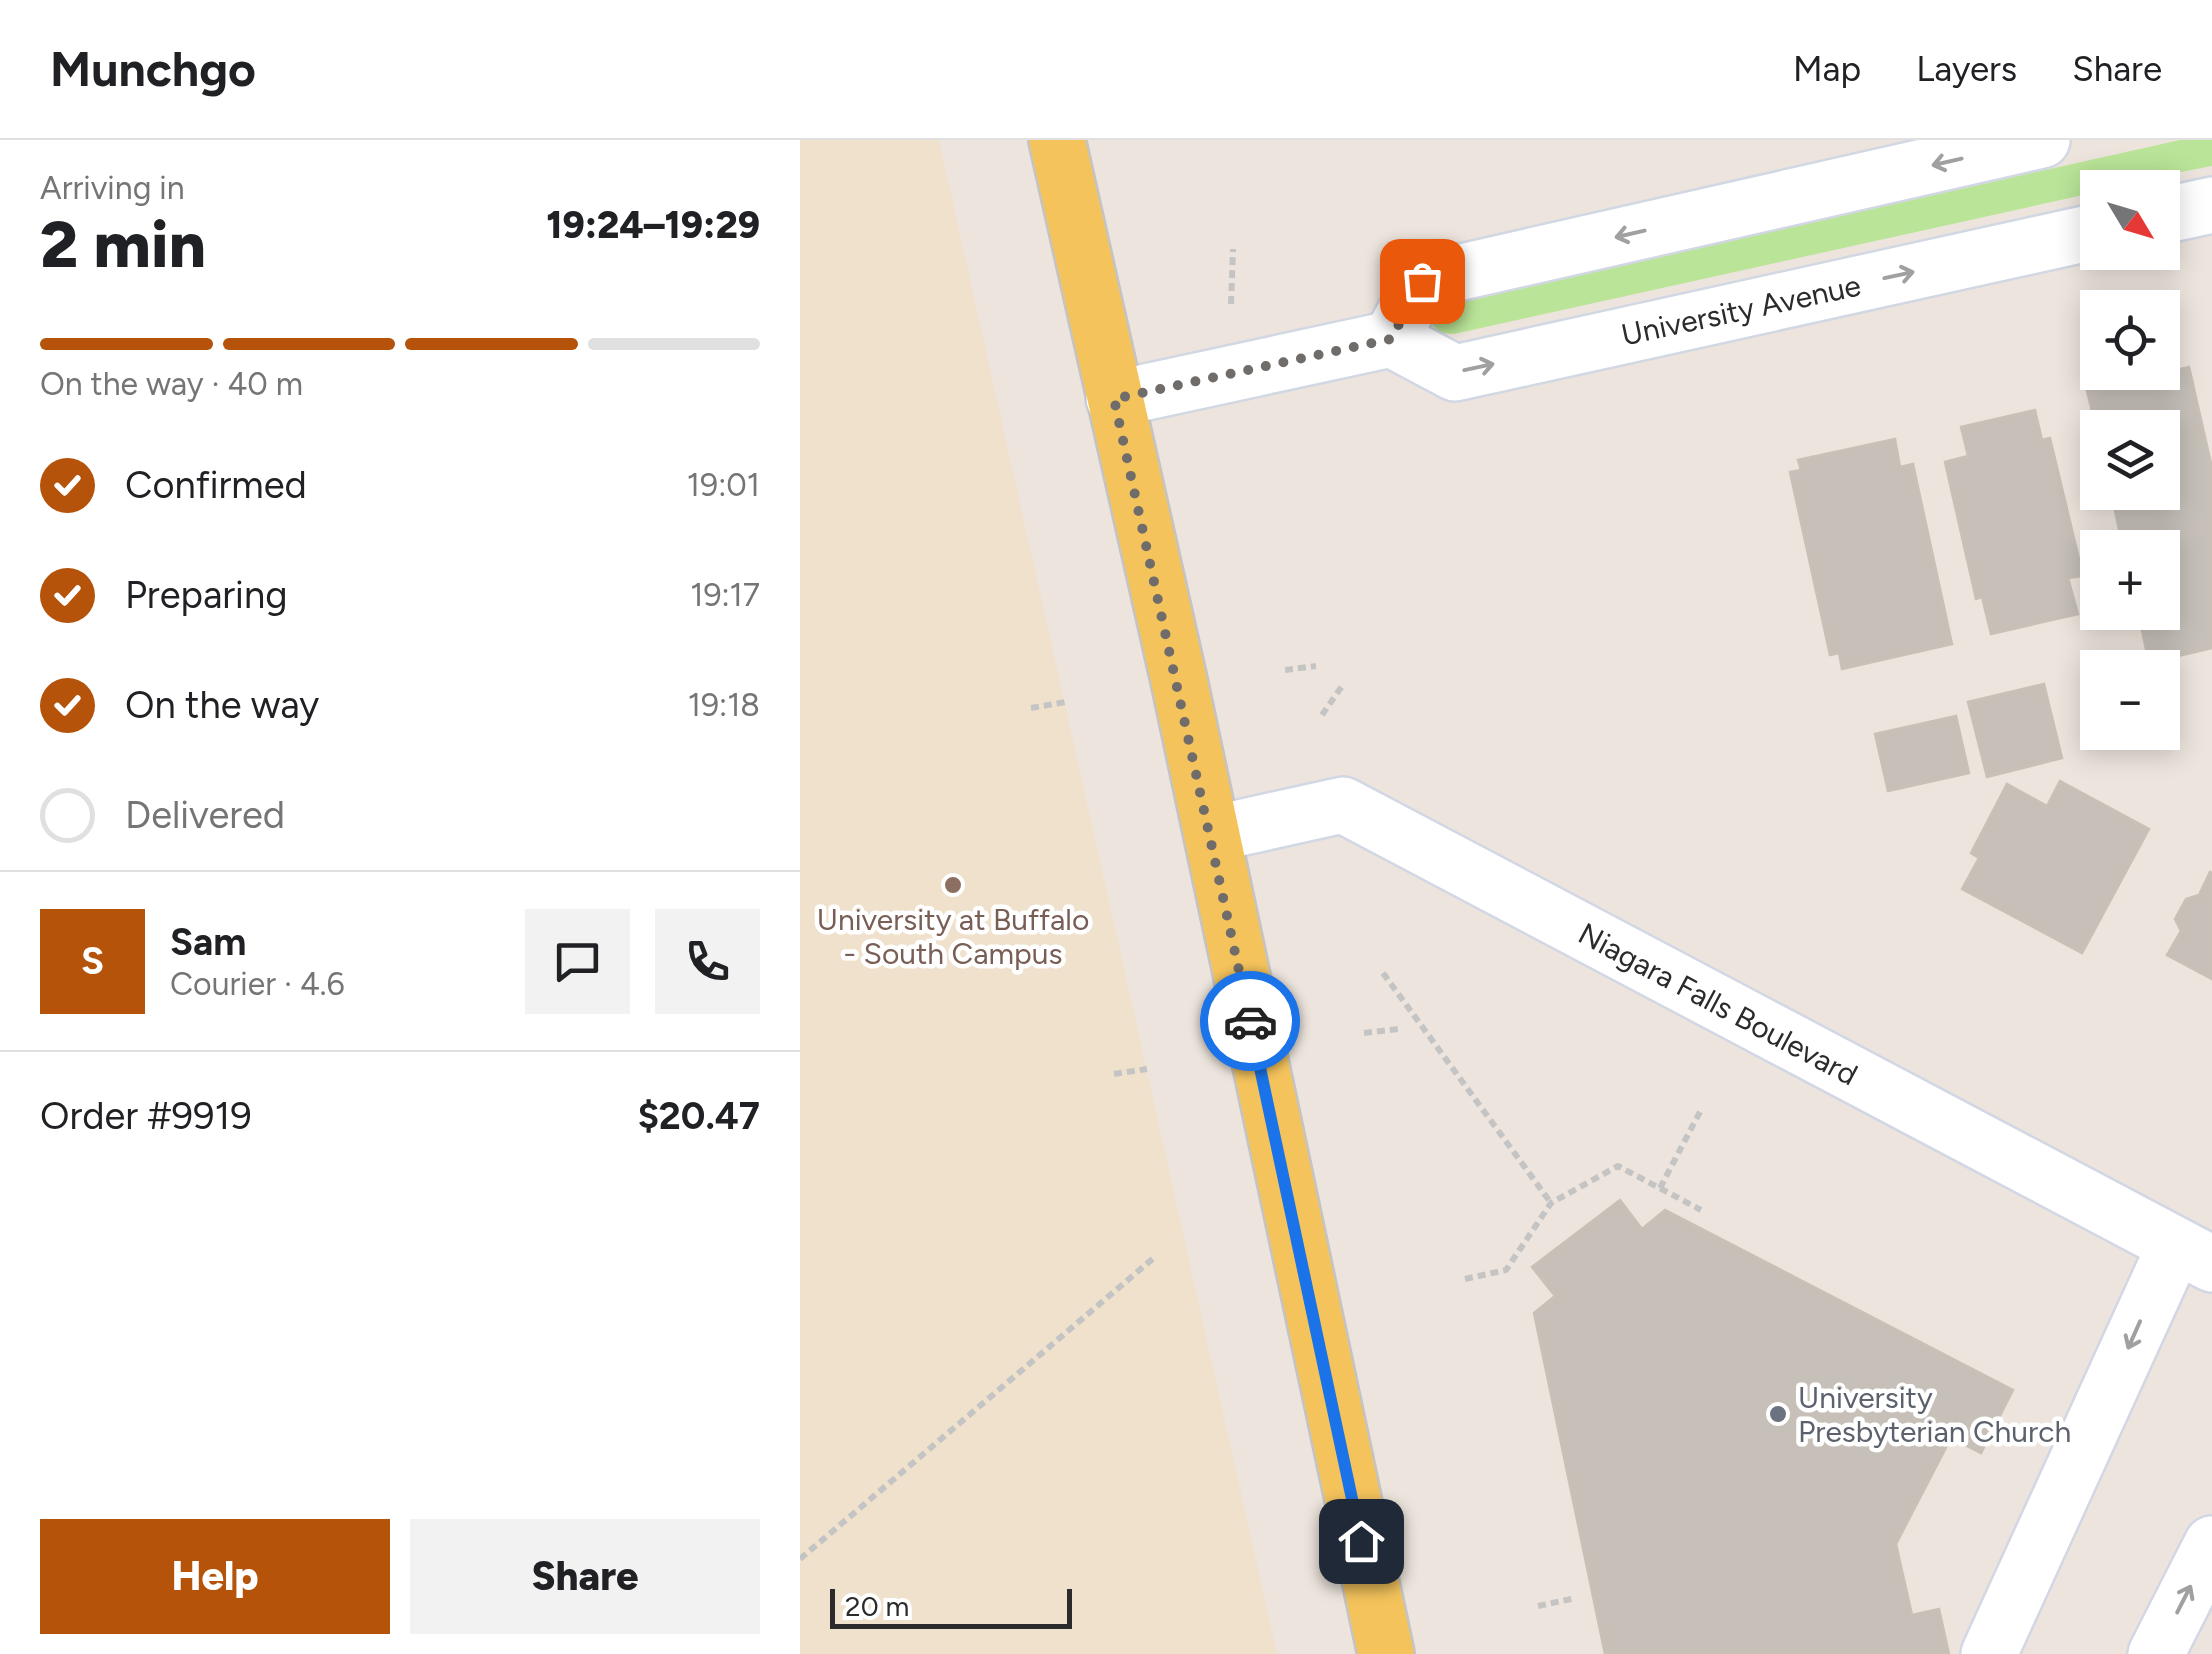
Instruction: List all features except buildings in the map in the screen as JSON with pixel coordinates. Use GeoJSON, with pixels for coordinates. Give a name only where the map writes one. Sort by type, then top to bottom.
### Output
{"type":"FeatureCollection","features":[{"type":"Feature","properties":{"kind":"main road"},"geometry":{"type":"LineString","coordinates":[[1057,140],[1212,834],[1386,1654]]}},
{"type":"Feature","properties":{"kind":"street"},"geometry":{"type":"LineString","coordinates":[[1114,399],[1391,339],[1422,281],[2042,140]]}},
{"type":"Feature","properties":{"kind":"street"},"geometry":{"type":"LineString","coordinates":[[2180,212],[2212,206]]}},
{"type":"Feature","properties":{"kind":"street","name":"University Avenue"},"geometry":{"type":"LineString","coordinates":[[1391,339],[1455,373],[2080,235]]}},
{"type":"Feature","properties":{"kind":"street","name":"Niagara Falls Boulevard"},"geometry":{"type":"LineString","coordinates":[[1212,834],[1343,806],[2193,1255]]}},
{"type":"Feature","properties":{"kind":"street"},"geometry":{"type":"LineString","coordinates":[[1988,1654],[2193,1255]]}},
{"type":"Feature","properties":{"kind":"street"},"geometry":{"type":"LineString","coordinates":[[2156,1654],[2212,1544]]}},
{"type":"Feature","properties":{"kind":"path"},"geometry":{"type":"LineString","coordinates":[[1231,306],[1234,248]]}},
{"type":"Feature","properties":{"kind":"path"},"geometry":{"type":"LineString","coordinates":[[1285,670],[1316,666]]}},
{"type":"Feature","properties":{"kind":"path"},"geometry":{"type":"LineString","coordinates":[[1322,715],[1342,686]]}},
{"type":"Feature","properties":{"kind":"path"},"geometry":{"type":"LineString","coordinates":[[1031,708],[1065,702]]}},
{"type":"Feature","properties":{"kind":"path"},"geometry":{"type":"LineString","coordinates":[[1382,972],[1551,1203]]}},
{"type":"Feature","properties":{"kind":"path"},"geometry":{"type":"LineString","coordinates":[[1364,1033],[1398,1030]]}},
{"type":"Feature","properties":{"kind":"path"},"geometry":{"type":"LineString","coordinates":[[1114,1074],[1147,1069]]}},
{"type":"Feature","properties":{"kind":"path"},"geometry":{"type":"LineString","coordinates":[[1660,1188],[1702,1108]]}},
{"type":"Feature","properties":{"kind":"path"},"geometry":{"type":"LineString","coordinates":[[1465,1278],[1506,1270],[1551,1203],[1618,1166],[1701,1210]]}},
{"type":"Feature","properties":{"kind":"path"},"geometry":{"type":"LineString","coordinates":[[800,1559],[1156,1256]]}},
{"type":"Feature","properties":{"kind":"path"},"geometry":{"type":"LineString","coordinates":[[1538,1606],[1576,1598]]}},
{"type":"Feature","properties":{"kind":"shaded area","name":"University at Buffalo - South Campus"},"geometry":{"type":"Polygon","coordinates":[[[800,140],[939,140],[1277,1654],[800,1654],[800,140]]]}},
{"type":"Feature","properties":{"kind":"green space"},"geometry":{"type":"Polygon","coordinates":[[[2180,140],[2212,140],[2212,166],[2180,172],[2080,170],[2080,196],[1454,334],[1441,333],[1432,324],[1435,310],[1445,304],[2180,140]]]}},
{"type":"Feature","properties":{"kind":"way so far"},"geometry":{"type":"LineString","coordinates":[[1250,1021],[1180,686],[1114,399],[1391,339],[1422,281]]}},
{"type":"Feature","properties":{"kind":"place","name":"University at Buffalo - South Campus"},"geometry":{"type":"Point","coordinates":[953,885]}},
{"type":"Feature","properties":{"kind":"place","name":"University Presbyterian Church"},"geometry":{"type":"Point","coordinates":[1778,1414]}},
{"type":"Feature","properties":{"kind":"route"},"geometry":{"type":"LineString","coordinates":[[1250,1021],[1361,1541]]}}]}
